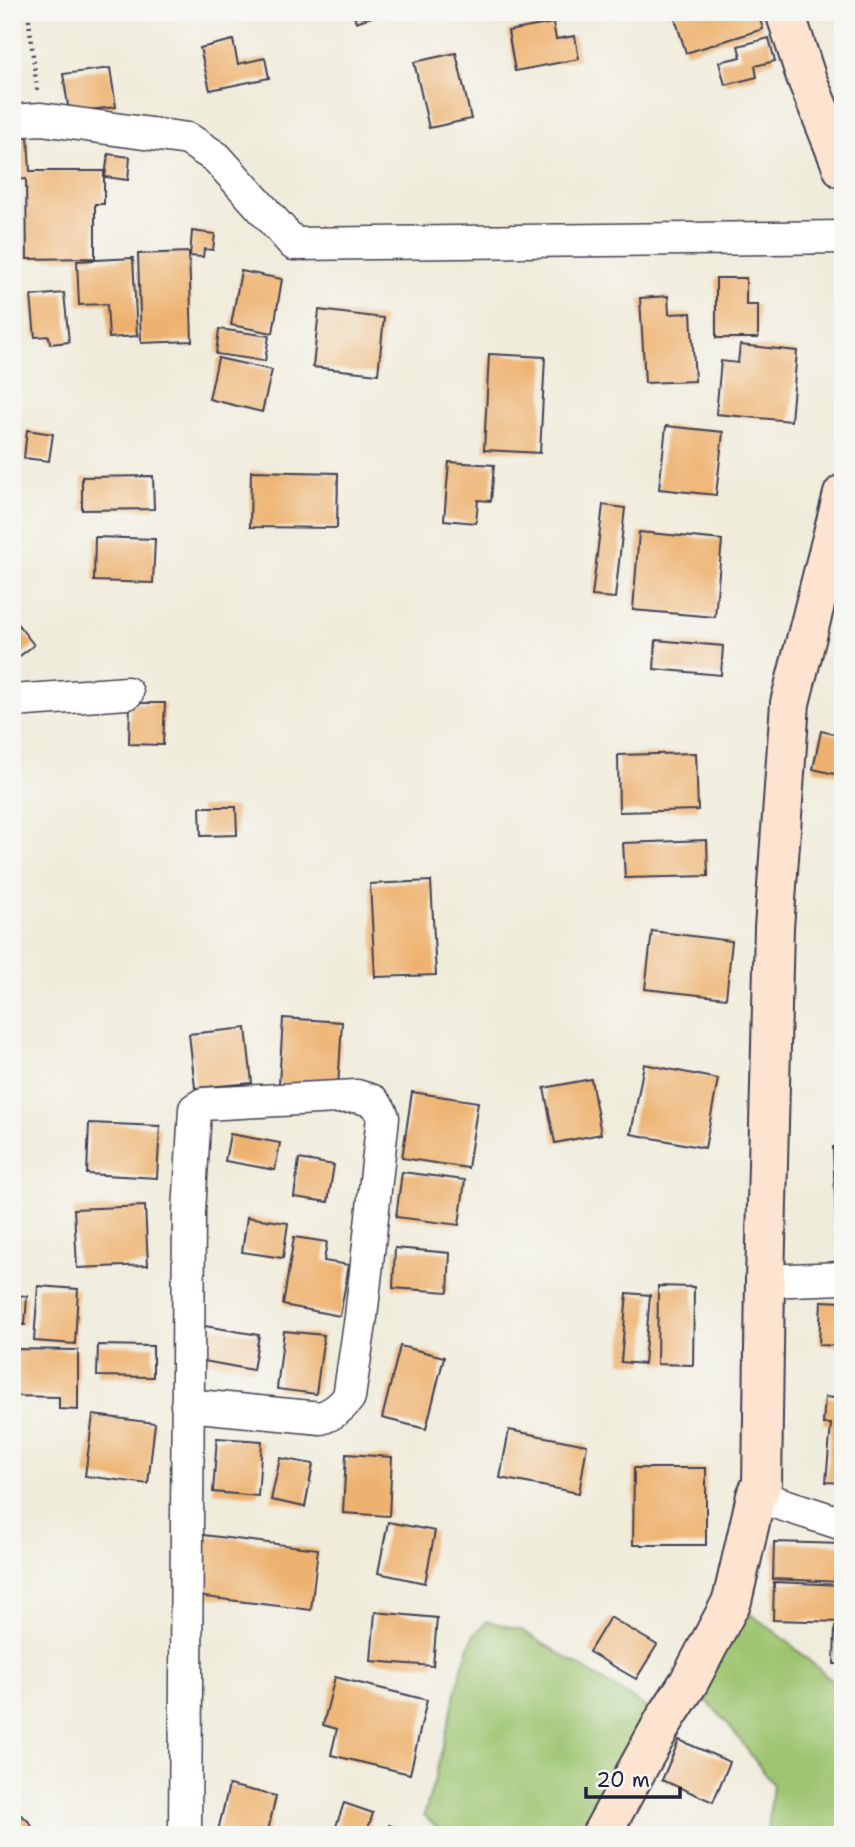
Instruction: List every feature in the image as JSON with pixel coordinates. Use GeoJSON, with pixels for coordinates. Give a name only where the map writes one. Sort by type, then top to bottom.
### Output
{"type":"FeatureCollection","features":[{"type":"Feature","properties":{"kind":"street"},"geometry":{"type":"LineString","coordinates":[[785,12],[806,77],[843,169]]}},
{"type":"Feature","properties":{"kind":"street"},"geometry":{"type":"LineString","coordinates":[[26,120],[188,139],[217,158],[294,244],[843,237]]}},
{"type":"Feature","properties":{"kind":"street"},"geometry":{"type":"LineString","coordinates":[[601,1835],[732,1601],[756,1496],[762,1484],[774,928],[790,703],[843,494]]}},
{"type":"Feature","properties":{"kind":"street"},"geometry":{"type":"LineString","coordinates":[[12,701],[127,693]]}},
{"type":"Feature","properties":{"kind":"street"},"geometry":{"type":"LineString","coordinates":[[185,1835],[187,1405],[189,1212],[195,1109],[203,1104],[357,1096],[373,1101],[383,1117],[361,1317],[349,1398],[331,1414],[321,1418],[187,1405]]}},
{"type":"Feature","properties":{"kind":"street"},"geometry":{"type":"LineString","coordinates":[[765,1281],[843,1278]]}},
{"type":"Feature","properties":{"kind":"street"},"geometry":{"type":"LineString","coordinates":[[756,1496],[843,1524]]}},
{"type":"Feature","properties":{"kind":"path"},"geometry":{"type":"LineString","coordinates":[[26,120],[28,12]]}},
{"type":"Feature","properties":{"kind":"green space"},"geometry":{"type":"Polygon","coordinates":[[[732,1601],[781,1636],[829,1678],[843,1684],[843,1835],[767,1835],[773,1785],[728,1724],[689,1682],[732,1601]]]}},
{"type":"Feature","properties":{"kind":"green space"},"geometry":{"type":"Polygon","coordinates":[[[487,1621],[521,1630],[665,1719],[601,1835],[456,1835],[437,1828],[424,1815],[463,1664],[473,1636],[487,1621]]]}},
{"type":"Feature","properties":{"kind":"building"},"geometry":{"type":"Polygon","coordinates":[[[353,12],[384,12],[384,13],[356,22],[353,12]]]}},
{"type":"Feature","properties":{"kind":"building"},"geometry":{"type":"Polygon","coordinates":[[[673,12],[758,12],[763,29],[686,53],[673,12]]]}},
{"type":"Feature","properties":{"kind":"building"},"geometry":{"type":"Polygon","coordinates":[[[553,23],[556,39],[575,36],[579,59],[515,71],[508,31],[553,23]]]}},
{"type":"Feature","properties":{"kind":"building"},"geometry":{"type":"Polygon","coordinates":[[[769,38],[775,61],[755,66],[757,77],[725,85],[719,62],[741,57],[738,46],[769,38]]]}},
{"type":"Feature","properties":{"kind":"building"},"geometry":{"type":"Polygon","coordinates":[[[233,40],[238,64],[265,58],[269,78],[210,90],[200,48],[233,40]]]}},
{"type":"Feature","properties":{"kind":"building"},"geometry":{"type":"Polygon","coordinates":[[[456,53],[471,119],[429,128],[414,62],[456,53]]]}},
{"type":"Feature","properties":{"kind":"building"},"geometry":{"type":"Polygon","coordinates":[[[110,68],[116,107],[69,112],[63,74],[110,68]]]}},
{"type":"Feature","properties":{"kind":"building"},"geometry":{"type":"Polygon","coordinates":[[[12,137],[28,137],[30,171],[104,171],[104,204],[95,204],[95,258],[27,259],[26,179],[12,180],[12,137]]]}},
{"type":"Feature","properties":{"kind":"building"},"geometry":{"type":"Polygon","coordinates":[[[108,154],[130,157],[128,180],[105,177],[108,154]]]}},
{"type":"Feature","properties":{"kind":"building"},"geometry":{"type":"Polygon","coordinates":[[[192,231],[215,234],[213,250],[204,249],[203,257],[190,256],[192,231]]]}},
{"type":"Feature","properties":{"kind":"building"},"geometry":{"type":"Polygon","coordinates":[[[189,252],[192,341],[141,343],[138,254],[189,252]]]}},
{"type":"Feature","properties":{"kind":"building"},"geometry":{"type":"Polygon","coordinates":[[[133,258],[137,336],[109,338],[107,304],[79,305],[77,261],[133,258]]]}},
{"type":"Feature","properties":{"kind":"building"},"geometry":{"type":"Polygon","coordinates":[[[241,271],[282,279],[273,333],[231,325],[241,271]]]}},
{"type":"Feature","properties":{"kind":"building"},"geometry":{"type":"Polygon","coordinates":[[[716,278],[746,278],[746,305],[758,305],[758,338],[716,338],[716,278]]]}},
{"type":"Feature","properties":{"kind":"building"},"geometry":{"type":"Polygon","coordinates":[[[64,293],[69,342],[50,344],[49,336],[35,337],[31,296],[64,293]]]}},
{"type":"Feature","properties":{"kind":"building"},"geometry":{"type":"Polygon","coordinates":[[[668,296],[669,314],[691,313],[695,381],[645,383],[640,298],[668,296]]]}},
{"type":"Feature","properties":{"kind":"building"},"geometry":{"type":"Polygon","coordinates":[[[319,310],[384,318],[378,374],[313,367],[319,310]]]}},
{"type":"Feature","properties":{"kind":"building"},"geometry":{"type":"Polygon","coordinates":[[[219,329],[269,336],[265,361],[216,354],[219,329]]]}},
{"type":"Feature","properties":{"kind":"building"},"geometry":{"type":"Polygon","coordinates":[[[740,345],[797,351],[791,421],[716,414],[721,361],[738,363],[740,345]]]}},
{"type":"Feature","properties":{"kind":"building"},"geometry":{"type":"Polygon","coordinates":[[[489,354],[545,357],[540,453],[484,450],[489,354]]]}},
{"type":"Feature","properties":{"kind":"building"},"geometry":{"type":"Polygon","coordinates":[[[218,358],[272,370],[262,412],[209,399],[218,358]]]}},
{"type":"Feature","properties":{"kind":"building"},"geometry":{"type":"Polygon","coordinates":[[[666,426],[723,432],[716,495],[659,489],[666,426]]]}},
{"type":"Feature","properties":{"kind":"building"},"geometry":{"type":"Polygon","coordinates":[[[27,430],[53,434],[49,461],[24,458],[27,430]]]}},
{"type":"Feature","properties":{"kind":"building"},"geometry":{"type":"Polygon","coordinates":[[[449,462],[494,465],[491,501],[478,500],[476,523],[444,520],[449,462]]]}},
{"type":"Feature","properties":{"kind":"building"},"geometry":{"type":"Polygon","coordinates":[[[251,471],[338,473],[337,528],[250,527],[251,471]]]}},
{"type":"Feature","properties":{"kind":"building"},"geometry":{"type":"Polygon","coordinates":[[[153,476],[154,509],[82,510],[82,477],[153,476]]]}},
{"type":"Feature","properties":{"kind":"building"},"geometry":{"type":"Polygon","coordinates":[[[603,505],[625,508],[615,598],[592,596],[603,505]]]}},
{"type":"Feature","properties":{"kind":"building"},"geometry":{"type":"Polygon","coordinates":[[[639,532],[722,540],[715,617],[633,610],[639,532]]]}},
{"type":"Feature","properties":{"kind":"building"},"geometry":{"type":"Polygon","coordinates":[[[95,537],[155,539],[153,583],[94,581],[95,537]]]}},
{"type":"Feature","properties":{"kind":"building"},"geometry":{"type":"Polygon","coordinates":[[[12,617],[34,645],[12,662],[12,617]]]}},
{"type":"Feature","properties":{"kind":"building"},"geometry":{"type":"Polygon","coordinates":[[[656,640],[723,646],[721,675],[654,669],[656,640]]]}},
{"type":"Feature","properties":{"kind":"building"},"geometry":{"type":"Polygon","coordinates":[[[130,703],[165,703],[163,745],[129,744],[130,703]]]}},
{"type":"Feature","properties":{"kind":"building"},"geometry":{"type":"Polygon","coordinates":[[[821,731],[843,736],[843,776],[813,769],[821,731]]]}},
{"type":"Feature","properties":{"kind":"building"},"geometry":{"type":"Polygon","coordinates":[[[696,753],[698,810],[619,812],[618,755],[696,753]]]}},
{"type":"Feature","properties":{"kind":"building"},"geometry":{"type":"Polygon","coordinates":[[[200,807],[236,807],[237,835],[201,836],[200,807]]]}},
{"type":"Feature","properties":{"kind":"building"},"geometry":{"type":"Polygon","coordinates":[[[707,840],[708,876],[625,878],[623,843],[707,840]]]}},
{"type":"Feature","properties":{"kind":"building"},"geometry":{"type":"Polygon","coordinates":[[[431,881],[436,975],[375,977],[370,884],[431,881]]]}},
{"type":"Feature","properties":{"kind":"building"},"geometry":{"type":"Polygon","coordinates":[[[652,931],[732,941],[726,998],[645,989],[652,931]]]}},
{"type":"Feature","properties":{"kind":"building"},"geometry":{"type":"Polygon","coordinates":[[[283,1018],[342,1022],[338,1088],[279,1084],[283,1018]]]}},
{"type":"Feature","properties":{"kind":"building"},"geometry":{"type":"Polygon","coordinates":[[[246,1028],[252,1083],[195,1088],[189,1034],[246,1028]]]}},
{"type":"Feature","properties":{"kind":"building"},"geometry":{"type":"Polygon","coordinates":[[[644,1064],[718,1079],[705,1148],[631,1134],[644,1064]]]}},
{"type":"Feature","properties":{"kind":"building"},"geometry":{"type":"Polygon","coordinates":[[[591,1079],[601,1134],[555,1143],[544,1088],[591,1079]]]}},
{"type":"Feature","properties":{"kind":"building"},"geometry":{"type":"Polygon","coordinates":[[[412,1092],[478,1102],[468,1168],[402,1158],[412,1092]]]}},
{"type":"Feature","properties":{"kind":"building"},"geometry":{"type":"Polygon","coordinates":[[[89,1123],[160,1126],[157,1178],[87,1174],[89,1123]]]}},
{"type":"Feature","properties":{"kind":"building"},"geometry":{"type":"Polygon","coordinates":[[[230,1134],[280,1143],[275,1170],[225,1161],[230,1134]]]}},
{"type":"Feature","properties":{"kind":"building"},"geometry":{"type":"Polygon","coordinates":[[[833,1147],[843,1147],[843,1248],[837,1248],[833,1147]]]}},
{"type":"Feature","properties":{"kind":"building"},"geometry":{"type":"Polygon","coordinates":[[[299,1159],[334,1165],[328,1202],[294,1197],[299,1159]]]}},
{"type":"Feature","properties":{"kind":"building"},"geometry":{"type":"Polygon","coordinates":[[[402,1172],[465,1180],[459,1225],[396,1217],[402,1172]]]}},
{"type":"Feature","properties":{"kind":"building"},"geometry":{"type":"Polygon","coordinates":[[[145,1206],[148,1265],[77,1268],[74,1209],[145,1206]]]}},
{"type":"Feature","properties":{"kind":"building"},"geometry":{"type":"Polygon","coordinates":[[[247,1217],[288,1223],[283,1258],[242,1252],[247,1217]]]}},
{"type":"Feature","properties":{"kind":"building"},"geometry":{"type":"Polygon","coordinates":[[[294,1237],[327,1242],[324,1261],[349,1265],[340,1316],[283,1305],[294,1237]]]}},
{"type":"Feature","properties":{"kind":"building"},"geometry":{"type":"Polygon","coordinates":[[[395,1248],[450,1253],[448,1292],[393,1288],[395,1248]]]}},
{"type":"Feature","properties":{"kind":"building"},"geometry":{"type":"Polygon","coordinates":[[[38,1286],[78,1289],[75,1344],[34,1341],[38,1286]]]}},
{"type":"Feature","properties":{"kind":"building"},"geometry":{"type":"Polygon","coordinates":[[[658,1286],[694,1287],[693,1365],[657,1364],[658,1286]]]}},
{"type":"Feature","properties":{"kind":"building"},"geometry":{"type":"Polygon","coordinates":[[[627,1293],[650,1295],[644,1364],[621,1362],[627,1293]]]}},
{"type":"Feature","properties":{"kind":"building"},"geometry":{"type":"Polygon","coordinates":[[[12,1295],[27,1296],[25,1325],[12,1324],[12,1295]]]}},
{"type":"Feature","properties":{"kind":"building"},"geometry":{"type":"Polygon","coordinates":[[[821,1301],[843,1302],[843,1346],[819,1345],[821,1301]]]}},
{"type":"Feature","properties":{"kind":"building"},"geometry":{"type":"Polygon","coordinates":[[[199,1325],[259,1335],[253,1370],[193,1359],[199,1325]]]}},
{"type":"Feature","properties":{"kind":"building"},"geometry":{"type":"Polygon","coordinates":[[[284,1331],[324,1335],[316,1394],[277,1389],[284,1331]]]}},
{"type":"Feature","properties":{"kind":"building"},"geometry":{"type":"Polygon","coordinates":[[[98,1345],[153,1346],[153,1377],[97,1376],[98,1345]]]}},
{"type":"Feature","properties":{"kind":"building"},"geometry":{"type":"Polygon","coordinates":[[[400,1346],[444,1357],[426,1429],[382,1418],[400,1346]]]}},
{"type":"Feature","properties":{"kind":"building"},"geometry":{"type":"Polygon","coordinates":[[[14,1349],[78,1350],[78,1410],[59,1409],[59,1397],[13,1396],[14,1349]]]}},
{"type":"Feature","properties":{"kind":"building"},"geometry":{"type":"Polygon","coordinates":[[[825,1397],[843,1399],[843,1483],[826,1482],[831,1424],[823,1424],[825,1397]]]}},
{"type":"Feature","properties":{"kind":"building"},"geometry":{"type":"Polygon","coordinates":[[[93,1415],[155,1423],[148,1484],[85,1476],[93,1415]]]}},
{"type":"Feature","properties":{"kind":"building"},"geometry":{"type":"Polygon","coordinates":[[[509,1430],[587,1445],[579,1493],[500,1478],[509,1430]]]}},
{"type":"Feature","properties":{"kind":"building"},"geometry":{"type":"Polygon","coordinates":[[[217,1438],[262,1441],[258,1496],[213,1492],[217,1438]]]}},
{"type":"Feature","properties":{"kind":"building"},"geometry":{"type":"Polygon","coordinates":[[[346,1454],[392,1457],[389,1516],[343,1513],[346,1454]]]}},
{"type":"Feature","properties":{"kind":"building"},"geometry":{"type":"Polygon","coordinates":[[[280,1458],[313,1464],[305,1507],[271,1500],[280,1458]]]}},
{"type":"Feature","properties":{"kind":"building"},"geometry":{"type":"Polygon","coordinates":[[[634,1468],[706,1468],[706,1545],[633,1545],[634,1468]]]}},
{"type":"Feature","properties":{"kind":"building"},"geometry":{"type":"Polygon","coordinates":[[[388,1522],[435,1531],[425,1583],[378,1573],[388,1522]]]}},
{"type":"Feature","properties":{"kind":"building"},"geometry":{"type":"Polygon","coordinates":[[[203,1535],[318,1549],[311,1610],[196,1596],[203,1535]]]}},
{"type":"Feature","properties":{"kind":"building"},"geometry":{"type":"Polygon","coordinates":[[[774,1542],[843,1544],[843,1582],[773,1579],[774,1542]]]}},
{"type":"Feature","properties":{"kind":"building"},"geometry":{"type":"Polygon","coordinates":[[[774,1582],[843,1585],[843,1622],[773,1620],[774,1582]]]}},
{"type":"Feature","properties":{"kind":"building"},"geometry":{"type":"Polygon","coordinates":[[[375,1612],[437,1618],[433,1666],[371,1661],[375,1612]]]}},
{"type":"Feature","properties":{"kind":"building"},"geometry":{"type":"Polygon","coordinates":[[[610,1617],[657,1645],[636,1679],[589,1652],[610,1617]]]}},
{"type":"Feature","properties":{"kind":"building"},"geometry":{"type":"Polygon","coordinates":[[[835,1626],[843,1626],[843,1664],[834,1664],[835,1626]]]}},
{"type":"Feature","properties":{"kind":"building"},"geometry":{"type":"Polygon","coordinates":[[[335,1677],[427,1700],[410,1774],[331,1755],[337,1729],[323,1725],[335,1677]]]}},
{"type":"Feature","properties":{"kind":"building"},"geometry":{"type":"Polygon","coordinates":[[[679,1740],[730,1762],[713,1802],[662,1780],[679,1740]]]}},
{"type":"Feature","properties":{"kind":"building"},"geometry":{"type":"Polygon","coordinates":[[[229,1785],[276,1796],[267,1835],[217,1835],[229,1785]]]}},
{"type":"Feature","properties":{"kind":"building"},"geometry":{"type":"Polygon","coordinates":[[[344,1803],[373,1813],[366,1835],[333,1835],[344,1803]]]}},
{"type":"Feature","properties":{"kind":"building"},"geometry":{"type":"Polygon","coordinates":[[[389,1825],[415,1835],[385,1835],[389,1825]]]}}]}
